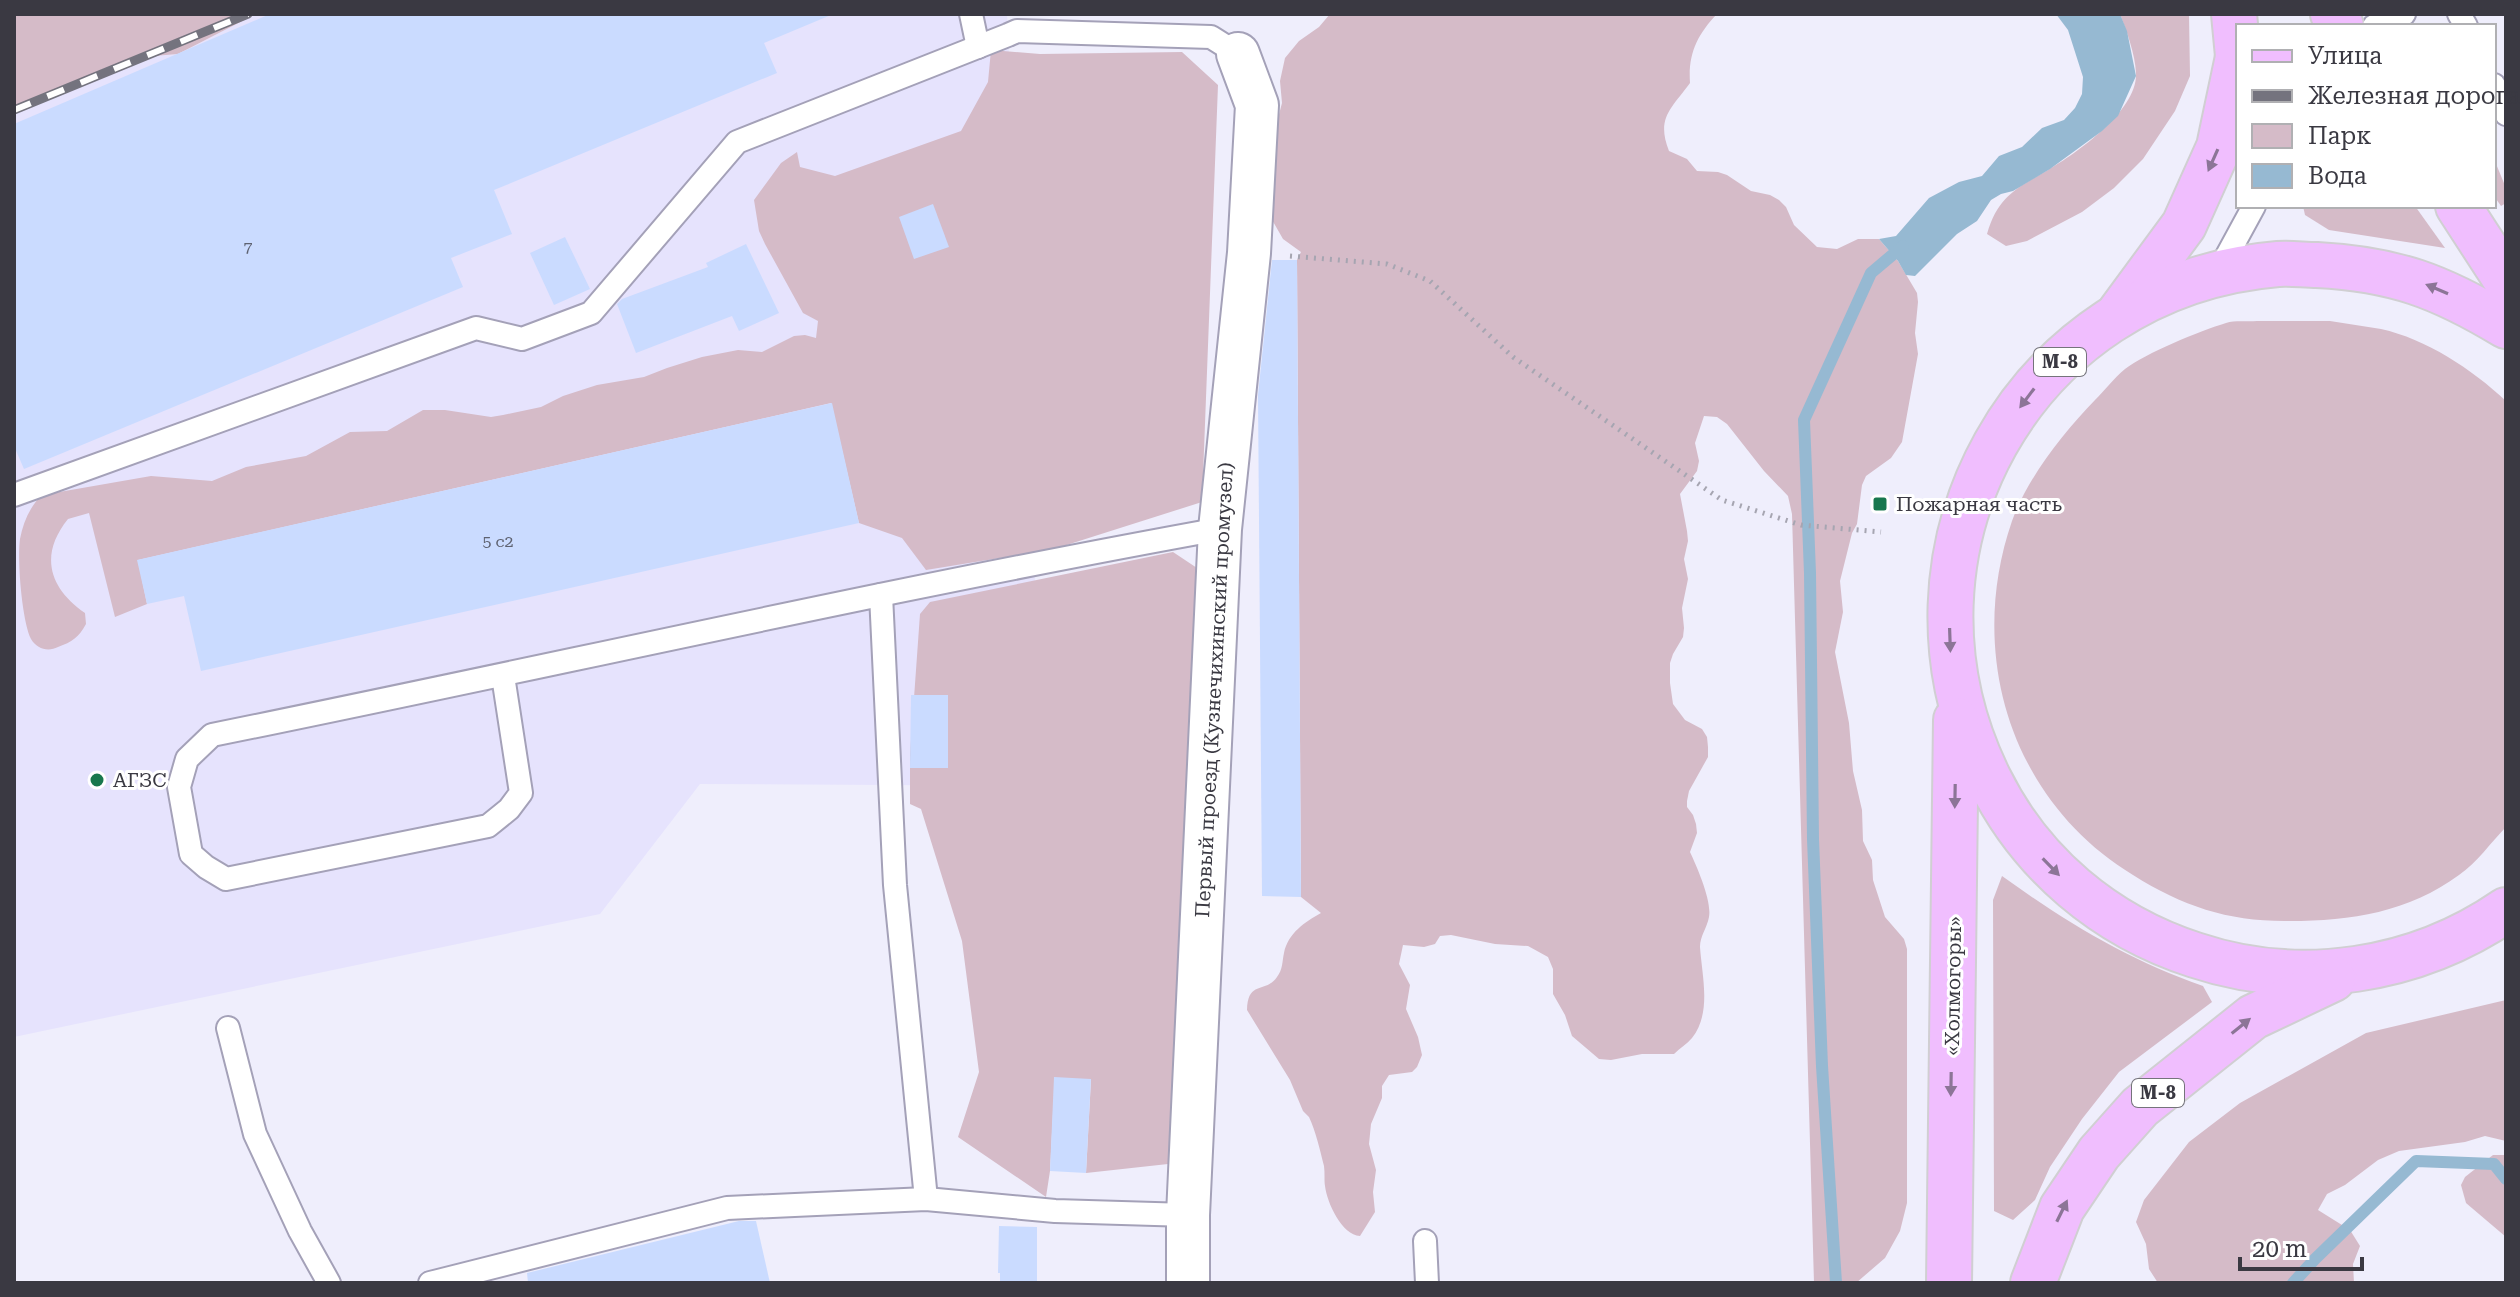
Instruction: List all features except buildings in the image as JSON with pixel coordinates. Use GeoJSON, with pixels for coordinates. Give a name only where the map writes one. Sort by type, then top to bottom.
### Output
{"type":"FeatureCollection","features":[{"type":"Feature","properties":{"kind":"main road","name":"«Холмогоры»"},"geometry":{"type":"LineString","coordinates":[[2234,14],[2236,35]]}},
{"type":"Feature","properties":{"kind":"main road","name":"«Холмогоры»"},"geometry":{"type":"LineString","coordinates":[[2117,316],[2184,225],[2219,147],[2236,66]]}},
{"type":"Feature","properties":{"kind":"main road"},"geometry":{"type":"LineString","coordinates":[[2459,208],[2506,280]]}},
{"type":"Feature","properties":{"kind":"main road","name":"«Холмогоры»"},"geometry":{"type":"LineString","coordinates":[[2506,326],[2466,302],[2420,282],[2360,267],[2280,263],[2217,274],[2158,294],[2117,316],[2080,343],[2039,381],[2002,431],[1978,478],[1961,525],[1952,571],[1949,610],[1950,652],[1956,690],[1974,748],[2002,806],[2052,868],[2112,917],[2163,944],[2224,965],[2287,973],[2352,971],[2410,958],[2479,929],[2506,910]]}},
{"type":"Feature","properties":{"kind":"main road","name":"«Холмогоры»"},"geometry":{"type":"LineString","coordinates":[[1949,1283],[1956,690]]}},
{"type":"Feature","properties":{"kind":"main road"},"geometry":{"type":"LineString","coordinates":[[2410,958],[2506,949]]}},
{"type":"Feature","properties":{"kind":"main road","name":"«Холмогоры»"},"geometry":{"type":"LineString","coordinates":[[2033,1283],[2062,1208],[2099,1153],[2140,1107],[2253,1017],[2352,971]]}},
{"type":"Feature","properties":{"kind":"street","name":"Первый проезд (Кузнечихинский промузел)"},"geometry":{"type":"LineString","coordinates":[[1188,1283],[1188,1215],[1220,529],[1249,253],[1257,105],[1238,54]]}},
{"type":"Feature","properties":{"kind":"lane"},"geometry":{"type":"LineString","coordinates":[[971,14],[978,47]]}},
{"type":"Feature","properties":{"kind":"lane"},"geometry":{"type":"LineString","coordinates":[[2379,24],[2404,14]]}},
{"type":"Feature","properties":{"kind":"lane"},"geometry":{"type":"LineString","coordinates":[[14,495],[476,328],[522,339],[591,313],[737,142],[1017,31],[1211,37],[1238,54]]}},
{"type":"Feature","properties":{"kind":"lane"},"geometry":{"type":"LineString","coordinates":[[2496,90],[2506,114]]}},
{"type":"Feature","properties":{"kind":"lane"},"geometry":{"type":"LineString","coordinates":[[2217,274],[2253,208]]}},
{"type":"Feature","properties":{"kind":"lane"},"geometry":{"type":"LineString","coordinates":[[503,676],[521,793],[509,809],[488,826],[226,879],[191,854],[179,787],[187,759],[212,735],[1034,563],[1220,529]]}},
{"type":"Feature","properties":{"kind":"lane"},"geometry":{"type":"LineString","coordinates":[[881,595],[895,885],[926,1199]]}},
{"type":"Feature","properties":{"kind":"lane"},"geometry":{"type":"LineString","coordinates":[[228,1028],[255,1134],[300,1231],[329,1283]]}},
{"type":"Feature","properties":{"kind":"lane"},"geometry":{"type":"LineString","coordinates":[[430,1283],[727,1208],[926,1199],[1055,1211],[1188,1215]]}},
{"type":"Feature","properties":{"kind":"lane"},"geometry":{"type":"LineString","coordinates":[[1425,1241],[1427,1283]]}},
{"type":"Feature","properties":{"kind":"path"},"geometry":{"type":"LineString","coordinates":[[1249,253],[1387,264],[1430,281],[1513,357],[1722,500],[1801,525],[1881,532]]}},
{"type":"Feature","properties":{"kind":"shaded area"},"geometry":{"type":"Polygon","coordinates":[[[256,14],[1007,14],[1045,786],[700,784],[600,914],[14,1037],[14,109],[103,69],[154,56],[178,54],[256,14]]]}},
{"type":"Feature","properties":{"kind":"green space"},"geometry":{"type":"Polygon","coordinates":[[[14,14],[256,14],[178,54],[154,56],[103,69],[14,109],[14,14]]]}},
{"type":"Feature","properties":{"kind":"green space"},"geometry":{"type":"Polygon","coordinates":[[[1330,14],[1717,14],[1695,46],[1690,83],[1665,122],[1665,140],[1669,151],[1687,159],[1697,171],[1727,175],[1751,191],[1779,200],[1786,207],[1794,225],[1817,247],[1837,249],[1858,239],[1879,239],[1898,261],[1917,293],[1915,333],[1918,354],[1902,442],[1891,458],[1866,476],[1862,485],[1857,524],[1840,581],[1843,612],[1835,652],[1862,810],[1863,841],[1872,860],[1873,880],[1885,917],[1904,939],[1907,949],[1907,1203],[1900,1231],[1885,1258],[1856,1283],[1814,1283],[1792,514],[1788,496],[1727,424],[1717,417],[1704,416],[1695,443],[1699,461],[1697,471],[1680,494],[1688,541],[1684,559],[1688,579],[1682,608],[1683,637],[1670,663],[1673,704],[1685,720],[1702,729],[1708,747],[1708,757],[1689,791],[1687,801],[1697,833],[1690,852],[1709,910],[1700,947],[1704,1006],[1692,1038],[1674,1054],[1599,1059],[1572,1036],[1553,994],[1553,969],[1548,957],[1528,946],[1495,944],[1451,935],[1440,936],[1435,944],[1424,947],[1403,945],[1399,964],[1410,985],[1406,1009],[1422,1055],[1412,1072],[1389,1075],[1382,1086],[1382,1098],[1371,1124],[1369,1144],[1376,1170],[1373,1192],[1375,1212],[1360,1236],[1347,1230],[1332,1209],[1318,1141],[1309,1117],[1247,1010],[1250,995],[1279,974],[1286,946],[1293,934],[1321,913],[1301,897],[1297,260],[1301,252],[1283,239],[1271,218],[1276,126],[1282,103],[1280,81],[1285,58],[1330,14]]]}},
{"type":"Feature","properties":{"kind":"green space"},"geometry":{"type":"Polygon","coordinates":[[[2120,14],[2189,14],[2190,76],[2175,111],[2143,159],[2114,188],[2082,212],[2027,241],[2006,246],[1987,234],[2003,202],[2018,188],[2104,129],[2127,101],[2134,87],[2136,73],[2132,51],[2120,14]]]}},
{"type":"Feature","properties":{"kind":"green space"},"geometry":{"type":"Polygon","coordinates":[[[991,50],[1040,54],[1182,52],[1218,85],[1202,502],[1054,549],[926,570],[902,538],[859,523],[831,403],[138,560],[147,604],[115,617],[89,513],[68,519],[53,545],[52,570],[63,593],[85,613],[86,624],[75,638],[54,649],[40,647],[31,639],[23,605],[19,549],[25,521],[42,495],[151,476],[212,481],[246,467],[306,456],[350,432],[387,431],[423,410],[491,417],[503,415],[541,407],[597,385],[644,377],[702,357],[738,350],[762,352],[794,336],[816,338],[818,321],[803,313],[765,244],[759,231],[754,200],[781,163],[797,152],[800,167],[835,176],[961,131],[988,82],[991,50]]]}},
{"type":"Feature","properties":{"kind":"green space"},"geometry":{"type":"Polygon","coordinates":[[[2496,164],[2506,188],[2506,203],[2501,206],[2496,199],[2496,164]]]}},
{"type":"Feature","properties":{"kind":"green space"},"geometry":{"type":"Polygon","coordinates":[[[2303,208],[2416,208],[2445,248],[2329,230],[2305,215],[2303,208]]]}},
{"type":"Feature","properties":{"kind":"green space"},"geometry":{"type":"Polygon","coordinates":[[[2330,321],[2381,329],[2415,340],[2463,367],[2506,401],[2506,827],[2466,870],[2440,888],[2400,906],[2335,919],[2247,919],[2189,904],[2133,875],[2091,844],[2056,807],[2029,766],[2010,720],[1998,672],[1994,622],[1999,571],[2012,521],[2027,488],[2071,427],[2125,369],[2174,343],[2230,322],[2330,321]]]}},
{"type":"Feature","properties":{"kind":"green space"},"geometry":{"type":"Polygon","coordinates":[[[1173,552],[1203,572],[1181,1150],[1168,1164],[1086,1173],[1091,1079],[1053,1113],[1046,1197],[958,1137],[979,1072],[962,941],[921,809],[910,804],[910,754],[920,614],[930,602],[1173,552]]]}},
{"type":"Feature","properties":{"kind":"green space"},"geometry":{"type":"Polygon","coordinates":[[[2002,876],[2098,938],[2175,976],[2203,986],[2212,1002],[2119,1072],[2050,1167],[2035,1200],[2013,1220],[1994,1211],[1993,900],[2002,876]]]}},
{"type":"Feature","properties":{"kind":"green space"},"geometry":{"type":"Polygon","coordinates":[[[2506,1000],[2506,1141],[2485,1136],[2465,1142],[2399,1151],[2378,1160],[2345,1185],[2327,1194],[2318,1210],[2350,1230],[2360,1246],[2353,1264],[2354,1283],[2158,1283],[2149,1269],[2146,1244],[2136,1222],[2144,1200],[2189,1142],[2240,1103],[2366,1033],[2506,1000]]]}},
{"type":"Feature","properties":{"kind":"green space"},"geometry":{"type":"Polygon","coordinates":[[[2493,1155],[2506,1155],[2506,1237],[2466,1203],[2461,1185],[2465,1177],[2493,1155]]]}},
{"type":"Feature","properties":{"kind":"water"},"geometry":{"type":"Polygon","coordinates":[[[2056,14],[2120,14],[2127,31],[2136,76],[2118,116],[2050,169],[1991,200],[1977,221],[1957,234],[1915,276],[1906,275],[1879,239],[1896,236],[1929,198],[1959,182],[1982,176],[1999,156],[2022,147],[2042,128],[2064,120],[2075,108],[2082,94],[2083,77],[2068,30],[2056,14]]]}},
{"type":"Feature","properties":{"kind":"waterway"},"geometry":{"type":"LineString","coordinates":[[1836,1283],[1822,1066],[1813,839],[1810,573],[1804,420],[1871,273],[1903,246]]}},
{"type":"Feature","properties":{"kind":"waterway"},"geometry":{"type":"LineString","coordinates":[[2293,1283],[2416,1161],[2494,1164],[2506,1179]]}},
{"type":"Feature","properties":{"kind":"railway"},"geometry":{"type":"LineString","coordinates":[[14,110],[248,14]]}},
{"type":"Feature","properties":{"kind":"place","name":"Пожарная часть"},"geometry":{"type":"Point","coordinates":[1880,504]}},
{"type":"Feature","properties":{"kind":"place","name":"АГЗС"},"geometry":{"type":"Point","coordinates":[97,780]}}]}
